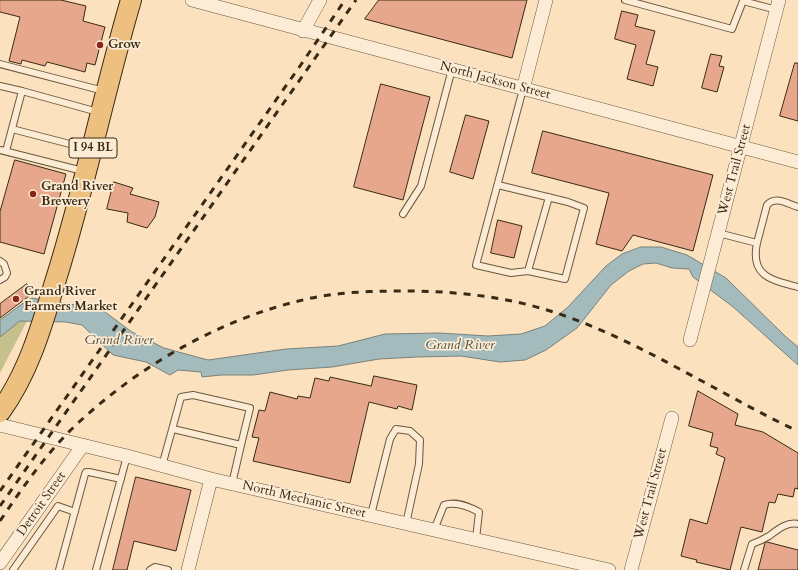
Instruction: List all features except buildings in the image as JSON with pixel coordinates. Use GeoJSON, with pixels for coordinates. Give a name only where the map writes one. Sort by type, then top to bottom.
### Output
{"type":"FeatureCollection","features":[{"type":"Feature","properties":{"kind":"main road","name":"I 94 BL"},"geometry":{"type":"LineString","coordinates":[[0,412],[10,398],[22,375],[39,334],[87,172],[131,0]]}},
{"type":"Feature","properties":{"kind":"street","name":"North Jackson Street"},"geometry":{"type":"LineString","coordinates":[[192,0],[303,31],[452,69],[798,162]]}},
{"type":"Feature","properties":{"kind":"street"},"geometry":{"type":"LineString","coordinates":[[303,31],[320,0]]}},
{"type":"Feature","properties":{"kind":"street"},"geometry":{"type":"LineString","coordinates":[[523,88],[546,0]]}},
{"type":"Feature","properties":{"kind":"street","name":"West Trail Street"},"geometry":{"type":"LineString","coordinates":[[690,340],[778,5]]}},
{"type":"Feature","properties":{"kind":"street","name":"West Trail Street"},"geometry":{"type":"LineString","coordinates":[[631,570],[672,418]]}},
{"type":"Feature","properties":{"kind":"street","name":"North Mechanic Street"},"geometry":{"type":"LineString","coordinates":[[0,425],[127,456],[211,479],[609,570]]}},
{"type":"Feature","properties":{"kind":"street","name":"Detroit Street"},"geometry":{"type":"LineString","coordinates":[[0,563],[83,445]]}},
{"type":"Feature","properties":{"kind":"street"},"geometry":{"type":"LineString","coordinates":[[188,570],[211,479]]}},
{"type":"Feature","properties":{"kind":"lane"},"geometry":{"type":"LineString","coordinates":[[625,0],[732,29],[743,1],[778,5]]}},
{"type":"Feature","properties":{"kind":"lane"},"geometry":{"type":"LineString","coordinates":[[0,64],[107,92]]}},
{"type":"Feature","properties":{"kind":"lane"},"geometry":{"type":"LineString","coordinates":[[403,214],[421,186],[452,69]]}},
{"type":"Feature","properties":{"kind":"lane"},"geometry":{"type":"LineString","coordinates":[[0,86],[102,113]]}},
{"type":"Feature","properties":{"kind":"lane"},"geometry":{"type":"LineString","coordinates":[[498,185],[568,202],[584,208],[565,279],[528,271],[511,273],[476,265],[523,88]]}},
{"type":"Feature","properties":{"kind":"lane"},"geometry":{"type":"LineString","coordinates":[[22,91],[12,129],[3,151],[87,172]]}},
{"type":"Feature","properties":{"kind":"lane"},"geometry":{"type":"LineString","coordinates":[[12,129],[92,150]]}},
{"type":"Feature","properties":{"kind":"lane"},"geometry":{"type":"LineString","coordinates":[[528,271],[549,197]]}},
{"type":"Feature","properties":{"kind":"lane"},"geometry":{"type":"LineString","coordinates":[[798,207],[775,199],[767,204],[756,243],[755,257],[758,269],[770,279],[798,287]]}},
{"type":"Feature","properties":{"kind":"lane"},"geometry":{"type":"LineString","coordinates":[[718,233],[756,243]]}},
{"type":"Feature","properties":{"kind":"lane"},"geometry":{"type":"LineString","coordinates":[[0,262],[4,264],[7,273],[5,277],[0,280]]}},
{"type":"Feature","properties":{"kind":"lane"},"geometry":{"type":"LineString","coordinates":[[162,466],[181,397],[193,395],[250,408],[232,484]]}},
{"type":"Feature","properties":{"kind":"lane"},"geometry":{"type":"LineString","coordinates":[[173,429],[241,445]]}},
{"type":"Feature","properties":{"kind":"lane"},"geometry":{"type":"LineString","coordinates":[[371,516],[390,439],[396,430],[410,430],[420,440],[419,464],[406,524]]}},
{"type":"Feature","properties":{"kind":"lane"},"geometry":{"type":"LineString","coordinates":[[96,570],[121,480],[122,469],[127,456]]}},
{"type":"Feature","properties":{"kind":"lane"},"geometry":{"type":"LineString","coordinates":[[59,570],[86,472],[121,480]]}},
{"type":"Feature","properties":{"kind":"lane"},"geometry":{"type":"LineString","coordinates":[[434,530],[444,505],[450,503],[462,504],[479,512],[476,540]]}},
{"type":"Feature","properties":{"kind":"lane"},"geometry":{"type":"LineString","coordinates":[[13,570],[58,506],[75,512]]}},
{"type":"Feature","properties":{"kind":"lane"},"geometry":{"type":"LineString","coordinates":[[744,570],[752,544],[769,536],[778,529],[794,523],[798,524]]}},
{"type":"Feature","properties":{"kind":"lane"},"geometry":{"type":"LineString","coordinates":[[150,570],[155,567],[168,570]]}},
{"type":"Feature","properties":{"kind":"shaded area"},"geometry":{"type":"Polygon","coordinates":[[[20,321],[27,321],[0,373],[0,337],[20,321]]]}},
{"type":"Feature","properties":{"kind":"water","name":"Grand River"},"geometry":{"type":"Polygon","coordinates":[[[641,247],[661,247],[687,255],[726,278],[798,347],[798,365],[732,306],[693,277],[689,269],[672,268],[656,263],[643,264],[629,271],[611,285],[577,328],[546,350],[525,360],[500,362],[461,356],[379,359],[332,367],[288,370],[253,375],[221,375],[202,377],[201,372],[178,370],[170,375],[146,362],[113,355],[82,325],[66,322],[20,321],[0,337],[0,320],[32,298],[101,309],[132,332],[164,348],[208,360],[286,349],[338,346],[385,334],[439,333],[488,336],[521,334],[545,326],[568,307],[606,266],[622,254],[641,247]]]}},
{"type":"Feature","properties":{"kind":"railway"},"geometry":{"type":"LineString","coordinates":[[0,491],[345,0]]}},
{"type":"Feature","properties":{"kind":"railway"},"geometry":{"type":"LineString","coordinates":[[0,506],[356,0]]}},
{"type":"Feature","properties":{"kind":"railway"},"geometry":{"type":"LineString","coordinates":[[0,521],[36,470],[66,435],[101,402],[128,382],[184,346],[213,331],[275,307],[334,294],[416,291],[482,296],[531,305],[569,317],[632,344],[798,431]]}},
{"type":"Feature","properties":{"kind":"place","name":"Grow"},"geometry":{"type":"Point","coordinates":[100,45]}},
{"type":"Feature","properties":{"kind":"place","name":"Grand River Brewery"},"geometry":{"type":"Point","coordinates":[33,194]}},
{"type":"Feature","properties":{"kind":"place","name":"Grand River Farmers Market"},"geometry":{"type":"Point","coordinates":[16,299]}}]}
